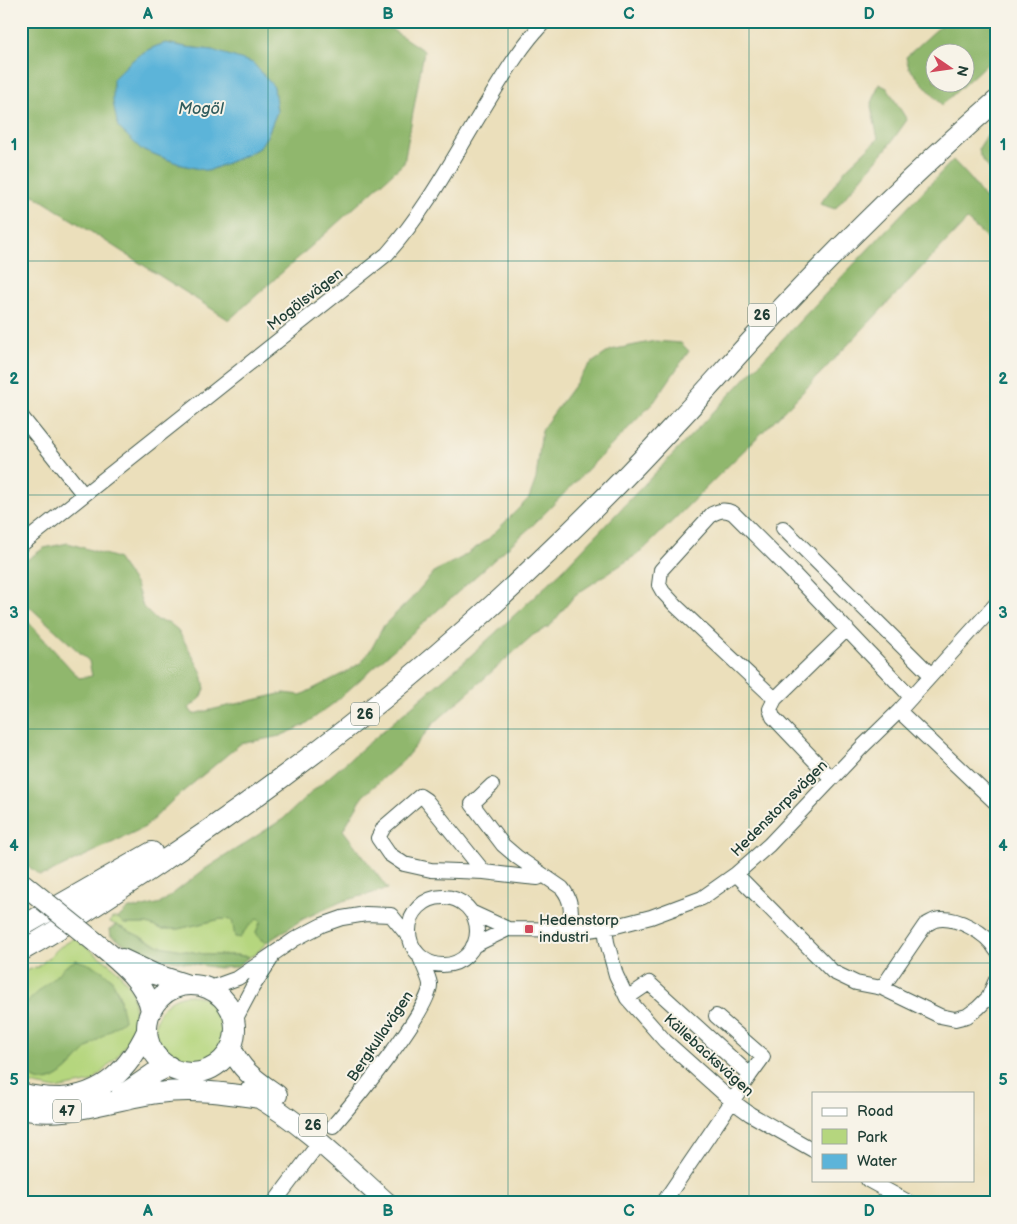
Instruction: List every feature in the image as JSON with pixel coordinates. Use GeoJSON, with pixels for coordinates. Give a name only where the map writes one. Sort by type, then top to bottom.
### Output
{"type":"FeatureCollection","features":[{"type":"Feature","properties":{"kind":"highway","name":"26"},"geometry":{"type":"LineString","coordinates":[[21,918],[72,898],[113,876],[178,836],[324,734],[387,682],[536,551],[866,206],[927,147],[996,87]]}},
{"type":"Feature","properties":{"kind":"highway","name":"26"},"geometry":{"type":"LineString","coordinates":[[21,959],[29,947],[266,790],[396,689],[460,634],[544,558],[609,493],[674,426],[778,311],[872,214],[934,155],[996,101]]}},
{"type":"Feature","properties":{"kind":"highway"},"geometry":{"type":"LineString","coordinates":[[21,883],[102,948],[139,984],[150,1003],[151,1011],[147,1031],[141,1044],[124,1068],[99,1088],[83,1094],[51,1098],[21,1093]]}},
{"type":"Feature","properties":{"kind":"highway"},"geometry":{"type":"LineString","coordinates":[[21,927],[72,898]]}},
{"type":"Feature","properties":{"kind":"highway"},"geometry":{"type":"LineString","coordinates":[[102,948],[148,972],[188,985],[210,988],[230,1008],[234,1022],[234,1035],[231,1047],[226,1055],[213,1067],[195,1072]]}},
{"type":"Feature","properties":{"kind":"highway"},"geometry":{"type":"LineString","coordinates":[[151,1011],[156,1003],[169,991],[188,985]]}},
{"type":"Feature","properties":{"kind":"highway"},"geometry":{"type":"LineString","coordinates":[[147,1031],[149,1042],[154,1051],[160,1060],[169,1066]]}},
{"type":"Feature","properties":{"kind":"highway","name":"26"},"geometry":{"type":"LineString","coordinates":[[231,1047],[236,1060],[245,1071],[306,1119],[399,1203]]}},
{"type":"Feature","properties":{"kind":"highway","name":"26"},"geometry":{"type":"LineString","coordinates":[[169,1066],[177,1070],[195,1072],[225,1082],[260,1098],[298,1124],[387,1203]]}},
{"type":"Feature","properties":{"kind":"highway","name":"47"},"geometry":{"type":"LineString","coordinates":[[21,1109],[50,1112],[71,1111],[112,1101],[153,1074],[169,1066]]}},
{"type":"Feature","properties":{"kind":"highway","name":"26"},"geometry":{"type":"LineString","coordinates":[[112,1101],[186,1090],[224,1092],[260,1098]]}},
{"type":"Feature","properties":{"kind":"street","name":"Mogölsvägen"},"geometry":{"type":"LineString","coordinates":[[21,546],[387,254],[407,232],[425,205],[517,52],[545,21]]}},
{"type":"Feature","properties":{"kind":"street"},"geometry":{"type":"LineString","coordinates":[[21,416],[84,495]]}},
{"type":"Feature","properties":{"kind":"street"},"geometry":{"type":"LineString","coordinates":[[775,699],[676,606],[659,585],[661,570],[712,514],[720,510],[733,513],[847,629],[911,698]]}},
{"type":"Feature","properties":{"kind":"street"},"geometry":{"type":"LineString","coordinates":[[783,528],[931,675]]}},
{"type":"Feature","properties":{"kind":"street","name":"Hedenstorpsvägen"},"geometry":{"type":"LineString","coordinates":[[471,912],[508,929],[571,931],[605,928],[651,917],[702,898],[736,874],[769,846],[899,711],[996,604]]}},
{"type":"Feature","properties":{"kind":"street"},"geometry":{"type":"LineString","coordinates":[[832,779],[773,717],[770,709],[775,699],[847,629]]}},
{"type":"Feature","properties":{"kind":"street"},"geometry":{"type":"LineString","coordinates":[[899,711],[996,803]]}},
{"type":"Feature","properties":{"kind":"street"},"geometry":{"type":"LineString","coordinates":[[492,785],[472,804],[503,845],[562,888],[567,894],[572,911],[571,931]]}},
{"type":"Feature","properties":{"kind":"street"},"geometry":{"type":"LineString","coordinates":[[484,872],[426,800],[420,796],[384,828],[378,838],[390,854],[404,864],[431,870],[484,872],[538,878],[543,875]]}},
{"type":"Feature","properties":{"kind":"street"},"geometry":{"type":"LineString","coordinates":[[736,874],[833,972],[856,983],[882,988],[940,1016],[955,1019],[967,1016],[978,1008],[988,998],[996,980]]}},
{"type":"Feature","properties":{"kind":"street"},"geometry":{"type":"LineString","coordinates":[[210,988],[238,978],[307,932],[342,918],[366,914],[391,915],[434,898],[452,898],[463,903],[471,912],[477,929],[474,946]]}},
{"type":"Feature","properties":{"kind":"street"},"geometry":{"type":"LineString","coordinates":[[424,903],[412,918],[409,927],[410,937],[412,945],[419,955],[431,963],[446,965],[462,959],[474,946],[508,929]]}},
{"type":"Feature","properties":{"kind":"street"},"geometry":{"type":"LineString","coordinates":[[391,915],[410,937]]}},
{"type":"Feature","properties":{"kind":"street"},"geometry":{"type":"LineString","coordinates":[[882,988],[925,925],[936,920],[948,920],[967,925],[989,940],[996,950]]}},
{"type":"Feature","properties":{"kind":"street","name":"Källebacksvägen"},"geometry":{"type":"LineString","coordinates":[[605,928],[616,975],[627,998],[665,1041],[750,1114],[812,1149]]}},
{"type":"Feature","properties":{"kind":"street"},"geometry":{"type":"LineString","coordinates":[[234,1022],[252,988],[276,953]]}},
{"type":"Feature","properties":{"kind":"street","name":"Bergkullavägen"},"geometry":{"type":"LineString","coordinates":[[333,1126],[369,1084],[422,1006],[430,985],[419,955]]}},
{"type":"Feature","properties":{"kind":"street"},"geometry":{"type":"LineString","coordinates":[[430,985],[446,965]]}},
{"type":"Feature","properties":{"kind":"street"},"geometry":{"type":"LineString","coordinates":[[627,998],[649,983],[750,1074]]}},
{"type":"Feature","properties":{"kind":"street"},"geometry":{"type":"LineString","coordinates":[[663,1203],[763,1056],[716,1016]]}},
{"type":"Feature","properties":{"kind":"street"},"geometry":{"type":"LineString","coordinates":[[274,1203],[313,1151]]}},
{"type":"Feature","properties":{"kind":"street"},"geometry":{"type":"LineString","coordinates":[[872,1182],[910,1203]]}},
{"type":"Feature","properties":{"kind":"green space"},"geometry":{"type":"Polygon","coordinates":[[[21,21],[379,21],[424,51],[404,163],[229,320],[21,187],[21,21]],[[166,43],[150,49],[131,62],[113,79],[141,149],[182,165],[208,171],[259,148],[267,136],[277,112],[274,87],[212,50],[166,43]]]}},
{"type":"Feature","properties":{"kind":"green space"},"geometry":{"type":"Polygon","coordinates":[[[946,21],[996,21],[996,55],[974,75],[974,42],[924,42],[924,85],[909,68],[906,57],[946,21]]]}},
{"type":"Feature","properties":{"kind":"green space"},"geometry":{"type":"Polygon","coordinates":[[[879,84],[887,88],[907,120],[887,148],[835,209],[820,204],[846,169],[878,139],[871,106],[879,84]]]}},
{"type":"Feature","properties":{"kind":"green space"},"geometry":{"type":"Polygon","coordinates":[[[930,92],[956,92],[942,105],[930,92]]]}},
{"type":"Feature","properties":{"kind":"green space"},"geometry":{"type":"Polygon","coordinates":[[[996,127],[996,178],[980,156],[979,148],[989,132],[996,127]]]}},
{"type":"Feature","properties":{"kind":"green space"},"geometry":{"type":"Polygon","coordinates":[[[953,160],[970,178],[996,214],[996,246],[967,220],[795,400],[642,551],[575,595],[550,626],[533,635],[433,724],[403,761],[363,796],[343,830],[388,889],[343,901],[303,919],[266,943],[259,938],[256,932],[261,921],[257,919],[246,929],[240,938],[235,937],[232,920],[221,919],[178,929],[162,929],[147,924],[124,924],[118,918],[129,908],[139,908],[161,903],[205,869],[283,819],[314,790],[467,659],[561,572],[953,160]]]}},
{"type":"Feature","properties":{"kind":"green space"},"geometry":{"type":"Polygon","coordinates":[[[655,341],[681,343],[689,351],[654,402],[534,524],[334,703],[303,726],[280,736],[240,744],[173,800],[145,827],[47,874],[39,875],[21,860],[21,614],[79,678],[92,676],[89,661],[21,599],[21,564],[44,548],[68,543],[117,558],[136,585],[143,607],[156,620],[168,622],[178,630],[202,673],[205,689],[201,698],[189,708],[193,714],[284,693],[301,695],[362,662],[384,625],[411,599],[435,571],[461,558],[487,540],[529,498],[536,479],[542,429],[590,364],[611,350],[655,341]]]}},
{"type":"Feature","properties":{"kind":"green space"},"geometry":{"type":"Polygon","coordinates":[[[112,918],[118,918],[124,924],[147,924],[162,929],[178,929],[221,919],[233,920],[235,936],[257,919],[261,920],[256,932],[259,938],[266,943],[256,954],[249,957],[209,955],[160,946],[110,922],[112,918]]]}},
{"type":"Feature","properties":{"kind":"green space"},"geometry":{"type":"Polygon","coordinates":[[[116,925],[160,946],[209,955],[249,957],[236,967],[218,968],[161,958],[130,947],[111,936],[110,929],[116,925]]]}},
{"type":"Feature","properties":{"kind":"green space"},"geometry":{"type":"Polygon","coordinates":[[[75,938],[117,970],[132,990],[136,1020],[129,1040],[116,1058],[92,1082],[56,1089],[26,1083],[21,1080],[21,1068],[38,1080],[51,1080],[68,1069],[82,1053],[123,1020],[119,994],[111,978],[39,992],[21,1008],[21,976],[28,970],[38,967],[60,947],[75,938]]]}},
{"type":"Feature","properties":{"kind":"green space"},"geometry":{"type":"Polygon","coordinates":[[[76,960],[99,969],[112,981],[119,997],[124,1020],[91,1045],[68,1069],[57,1077],[51,1080],[38,1080],[21,1068],[21,1008],[66,966],[76,960]]]}},
{"type":"Feature","properties":{"kind":"green space"},"geometry":{"type":"Polygon","coordinates":[[[190,995],[203,998],[215,1005],[222,1017],[225,1030],[222,1043],[215,1055],[203,1062],[190,1065],[177,1062],[165,1055],[158,1043],[155,1030],[158,1017],[165,1005],[177,998],[190,995]]]}},
{"type":"Feature","properties":{"kind":"water","name":"Mogöl"},"geometry":{"type":"Polygon","coordinates":[[[166,43],[212,50],[253,63],[274,87],[277,112],[267,136],[259,148],[208,171],[182,165],[141,149],[118,127],[113,102],[113,79],[143,53],[166,43]]]}},
{"type":"Feature","properties":{"kind":"place","name":"Hedenstorp industri"},"geometry":{"type":"Point","coordinates":[529,929]}}]}
